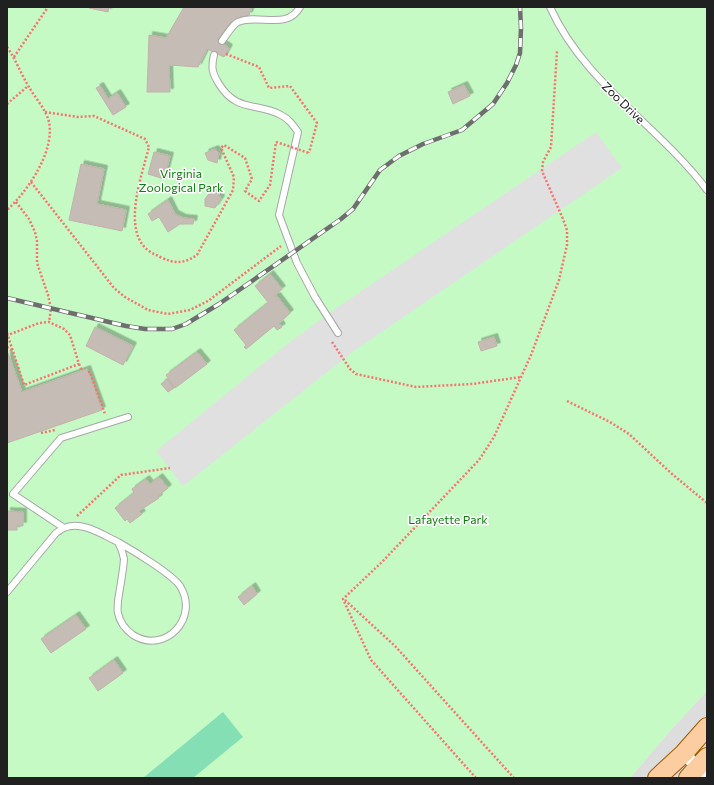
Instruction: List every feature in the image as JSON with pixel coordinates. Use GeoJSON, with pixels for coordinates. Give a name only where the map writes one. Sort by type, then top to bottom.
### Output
{"type":"FeatureCollection","features":[{"type":"Feature","properties":{"kind":"main road"},"geometry":{"type":"LineString","coordinates":[[657,778],[684,753],[707,727]]}},
{"type":"Feature","properties":{"kind":"street"},"geometry":{"type":"LineString","coordinates":[[684,753],[700,770]]}},
{"type":"Feature","properties":{"kind":"lane"},"geometry":{"type":"LineString","coordinates":[[222,41],[236,22],[248,19],[280,20],[289,18],[297,12],[300,7]]}},
{"type":"Feature","properties":{"kind":"lane","name":"Zoo Drive"},"geometry":{"type":"LineString","coordinates":[[550,7],[564,33],[584,62],[599,79],[672,149],[693,171],[707,190]]}},
{"type":"Feature","properties":{"kind":"lane"},"geometry":{"type":"LineString","coordinates":[[214,54],[211,66],[215,79],[224,92],[237,102],[280,114],[289,120],[298,132],[280,215],[297,263],[315,297],[338,333]]}},
{"type":"Feature","properties":{"kind":"lane"},"geometry":{"type":"LineString","coordinates":[[64,528],[13,494],[61,438],[128,417]]}},
{"type":"Feature","properties":{"kind":"lane"},"geometry":{"type":"LineString","coordinates":[[7,592],[56,533],[64,528],[73,526],[87,528],[118,542],[133,551],[171,578],[179,586],[185,598],[186,609],[183,620],[177,629],[169,636],[158,640],[139,638],[128,631],[121,622],[117,612],[124,559],[118,542]]}},
{"type":"Feature","properties":{"kind":"path"},"geometry":{"type":"LineString","coordinates":[[14,57],[48,7]]}},
{"type":"Feature","properties":{"kind":"path"},"geometry":{"type":"LineString","coordinates":[[7,47],[14,57],[28,86],[45,112],[49,120],[50,128],[48,144],[42,163],[31,182],[16,202],[7,210]]}},
{"type":"Feature","properties":{"kind":"path"},"geometry":{"type":"LineString","coordinates":[[343,599],[383,561],[479,460],[494,437],[531,354],[559,280],[567,245],[567,230],[542,171],[543,162],[552,147],[557,51]]}},
{"type":"Feature","properties":{"kind":"path"},"geometry":{"type":"LineString","coordinates":[[45,112],[78,117],[94,116],[145,139],[149,147],[134,205],[135,220],[139,238],[149,251],[172,262],[187,262],[197,255],[233,190],[234,177],[221,148],[224,145],[246,158],[252,178],[245,191],[259,201],[270,186],[276,142],[309,153],[317,123],[290,86],[269,88],[259,67],[226,54]]}},
{"type":"Feature","properties":{"kind":"path"},"geometry":{"type":"LineString","coordinates":[[7,104],[28,86]]}},
{"type":"Feature","properties":{"kind":"path"},"geometry":{"type":"LineString","coordinates":[[31,182],[114,288],[125,297],[148,310],[168,314],[190,310],[208,301],[288,241]]}},
{"type":"Feature","properties":{"kind":"path"},"geometry":{"type":"LineString","coordinates":[[16,202],[29,219],[36,232],[37,263],[48,295],[51,309],[49,322]]}},
{"type":"Feature","properties":{"kind":"path"},"geometry":{"type":"LineString","coordinates":[[80,364],[24,385],[7,334],[39,323],[49,322],[64,329],[70,335],[80,364],[82,371]]}},
{"type":"Feature","properties":{"kind":"path"},"geometry":{"type":"LineString","coordinates":[[330,339],[350,369],[356,374],[416,387],[472,384],[521,377]]}},
{"type":"Feature","properties":{"kind":"path"},"geometry":{"type":"LineString","coordinates":[[7,347],[13,351]]}},
{"type":"Feature","properties":{"kind":"path"},"geometry":{"type":"LineString","coordinates":[[88,372],[90,372],[106,414],[99,417]]}},
{"type":"Feature","properties":{"kind":"path"},"geometry":{"type":"LineString","coordinates":[[567,401],[610,422],[629,434],[672,474],[707,503]]}},
{"type":"Feature","properties":{"kind":"path"},"geometry":{"type":"LineString","coordinates":[[42,433],[54,429],[56,434]]}},
{"type":"Feature","properties":{"kind":"path"},"geometry":{"type":"LineString","coordinates":[[64,528],[121,475],[170,468]]}},
{"type":"Feature","properties":{"kind":"path"},"geometry":{"type":"LineString","coordinates":[[343,599],[371,660],[476,778]]}},
{"type":"Feature","properties":{"kind":"path"},"geometry":{"type":"LineString","coordinates":[[343,599],[394,646],[514,778]]}},
{"type":"Feature","properties":{"kind":"shaded area"},"geometry":{"type":"Polygon","coordinates":[[[596,132],[622,168],[355,350],[183,486],[156,451],[286,345],[335,309],[596,132]]]}},
{"type":"Feature","properties":{"kind":"shaded area"},"geometry":{"type":"Polygon","coordinates":[[[707,691],[707,778],[630,778],[668,733],[707,691]]]}},
{"type":"Feature","properties":{"kind":"green space","name":"Lafayette Park"},"geometry":{"type":"Polygon","coordinates":[[[7,7],[707,7],[707,691],[668,733],[631,777],[7,778],[7,7]]]}},
{"type":"Feature","properties":{"kind":"green space"},"geometry":{"type":"Polygon","coordinates":[[[223,712],[243,737],[193,778],[143,778],[223,712]]]}},
{"type":"Feature","properties":{"kind":"building"},"geometry":{"type":"Polygon","coordinates":[[[89,7],[109,7],[108,12],[89,7]]]}},
{"type":"Feature","properties":{"kind":"building"},"geometry":{"type":"Polygon","coordinates":[[[184,7],[252,7],[249,15],[233,20],[217,40],[229,48],[224,57],[207,49],[198,67],[169,65],[170,92],[147,92],[149,35],[166,38],[184,7]]]}},
{"type":"Feature","properties":{"kind":"building"},"geometry":{"type":"Polygon","coordinates":[[[464,85],[470,96],[453,104],[448,92],[464,85]]]}},
{"type":"Feature","properties":{"kind":"building"},"geometry":{"type":"Polygon","coordinates":[[[100,86],[108,99],[117,93],[126,107],[113,115],[96,88],[100,86]]]}},
{"type":"Feature","properties":{"kind":"building"},"geometry":{"type":"Polygon","coordinates":[[[215,149],[219,153],[217,163],[208,160],[205,153],[215,149]]]}},
{"type":"Feature","properties":{"kind":"building"},"geometry":{"type":"Polygon","coordinates":[[[154,152],[170,156],[164,179],[148,174],[154,152]]]}},
{"type":"Feature","properties":{"kind":"building"},"geometry":{"type":"Polygon","coordinates":[[[81,164],[104,169],[97,204],[126,210],[122,231],[69,220],[81,164]]]}},
{"type":"Feature","properties":{"kind":"building"},"geometry":{"type":"Polygon","coordinates":[[[217,190],[221,199],[215,208],[205,206],[205,199],[208,195],[217,190]]]}},
{"type":"Feature","properties":{"kind":"building"},"geometry":{"type":"Polygon","coordinates":[[[168,200],[175,214],[183,218],[194,219],[193,224],[180,224],[168,232],[159,217],[152,221],[148,214],[168,200]]]}},
{"type":"Feature","properties":{"kind":"building"},"geometry":{"type":"Polygon","coordinates":[[[270,274],[282,289],[274,296],[277,296],[290,313],[279,323],[282,327],[277,330],[274,326],[246,349],[244,347],[246,345],[234,330],[269,302],[255,286],[270,274]]]}},
{"type":"Feature","properties":{"kind":"building"},"geometry":{"type":"Polygon","coordinates":[[[95,327],[133,346],[123,365],[86,346],[95,327]]]}},
{"type":"Feature","properties":{"kind":"building"},"geometry":{"type":"Polygon","coordinates":[[[494,337],[497,346],[481,351],[478,342],[494,337]]]}},
{"type":"Feature","properties":{"kind":"building"},"geometry":{"type":"Polygon","coordinates":[[[197,352],[207,364],[175,388],[166,375],[197,352]]]}},
{"type":"Feature","properties":{"kind":"building"},"geometry":{"type":"Polygon","coordinates":[[[7,353],[22,392],[87,369],[102,410],[7,443],[7,353]]]}},
{"type":"Feature","properties":{"kind":"building"},"geometry":{"type":"Polygon","coordinates":[[[167,379],[174,388],[168,392],[161,384],[167,379]]]}},
{"type":"Feature","properties":{"kind":"building"},"geometry":{"type":"Polygon","coordinates":[[[159,477],[168,488],[158,496],[159,498],[139,511],[142,514],[130,523],[127,519],[125,521],[115,508],[134,493],[132,489],[146,479],[150,484],[159,477]]]}},
{"type":"Feature","properties":{"kind":"building"},"geometry":{"type":"Polygon","coordinates":[[[7,511],[23,512],[23,526],[17,525],[17,530],[7,530],[7,511]]]}},
{"type":"Feature","properties":{"kind":"building"},"geometry":{"type":"Polygon","coordinates":[[[252,586],[257,594],[244,605],[238,597],[252,586]]]}},
{"type":"Feature","properties":{"kind":"building"},"geometry":{"type":"Polygon","coordinates":[[[76,615],[86,629],[51,653],[41,639],[76,615]]]}},
{"type":"Feature","properties":{"kind":"building"},"geometry":{"type":"Polygon","coordinates":[[[114,660],[123,673],[98,691],[89,678],[114,660]]]}},
{"type":"Feature","properties":{"kind":"railway"},"geometry":{"type":"LineString","coordinates":[[7,298],[126,326],[145,329],[172,329],[186,324],[219,304],[341,219],[353,209],[380,170],[399,156],[423,144],[462,130],[493,104],[507,83],[520,53],[520,7]]}},
{"type":"Feature","properties":{"kind":"park label","name":"Virginia Zoological Park"},"geometry":{"type":"Point","coordinates":[181,181]}}]}
